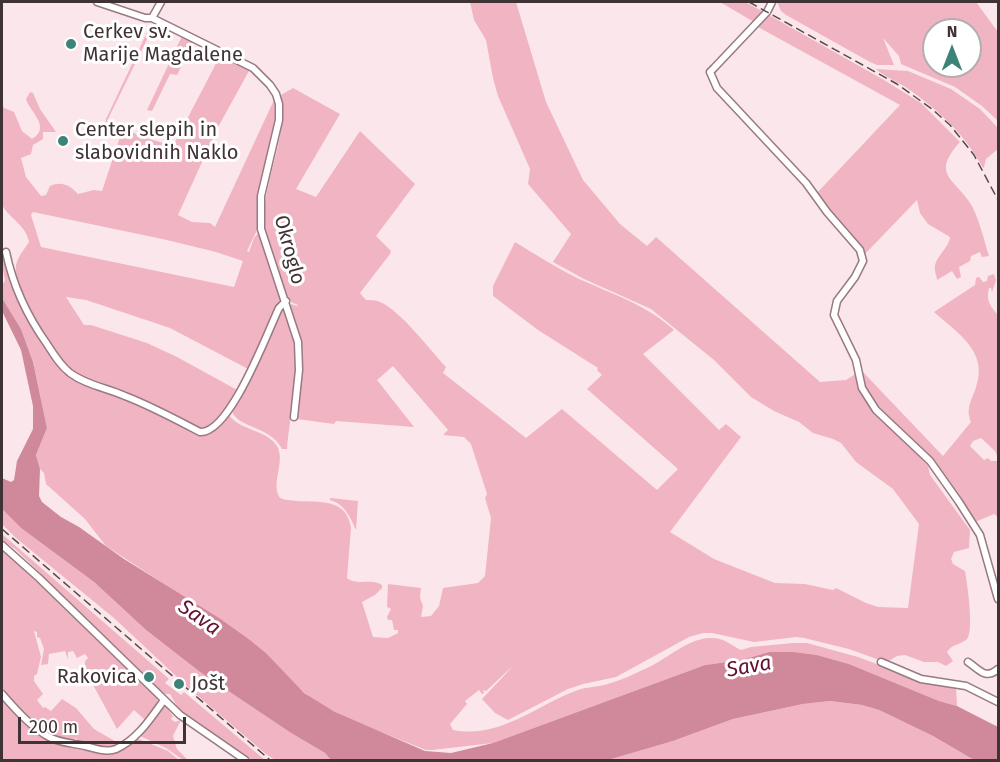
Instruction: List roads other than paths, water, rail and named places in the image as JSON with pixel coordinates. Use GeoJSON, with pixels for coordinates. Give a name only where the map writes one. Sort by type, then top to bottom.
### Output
{"type":"FeatureCollection","features":[{"type":"Feature","properties":{"kind":"street","name":"Okroglo"},"geometry":{"type":"LineString","coordinates":[[97,2],[152,18],[253,69],[264,77],[276,94],[279,104],[279,120],[261,195],[261,229],[286,301],[299,352],[294,417]]}},
{"type":"Feature","properties":{"kind":"street"},"geometry":{"type":"LineString","coordinates":[[152,18],[161,2]]}},
{"type":"Feature","properties":{"kind":"street"},"geometry":{"type":"LineString","coordinates":[[770,4],[767,12],[710,72],[711,77],[717,88],[806,183],[827,212],[860,250],[863,261],[855,277],[837,301],[834,315],[856,360],[862,388],[876,410],[919,449],[936,469],[980,535],[999,599]]}},
{"type":"Feature","properties":{"kind":"street"},"geometry":{"type":"LineString","coordinates":[[6,252],[25,311],[56,359],[70,372],[88,384],[103,387],[174,417],[200,432],[211,430],[229,411],[254,365],[279,308],[286,301]]}},
{"type":"Feature","properties":{"kind":"street"},"geometry":{"type":"LineString","coordinates":[[2,545],[39,578],[180,716],[245,760]]}},
{"type":"Feature","properties":{"kind":"street"},"geometry":{"type":"LineString","coordinates":[[880,662],[921,679],[966,686],[999,702]]}},
{"type":"Feature","properties":{"kind":"street"},"geometry":{"type":"LineString","coordinates":[[968,662],[988,675],[999,669]]}},
{"type":"Feature","properties":{"kind":"street"},"geometry":{"type":"LineString","coordinates":[[2,694],[49,737],[106,751],[114,750],[131,740],[164,700]]}},
{"type":"Feature","properties":{"kind":"water","name":"Sava"},"geometry":{"type":"Polygon","coordinates":[[[2,298],[21,329],[33,362],[47,428],[36,455],[40,469],[39,496],[42,502],[124,559],[250,640],[266,653],[304,693],[335,712],[425,751],[451,753],[493,743],[705,665],[742,660],[769,652],[794,652],[817,655],[849,664],[939,701],[957,706],[998,727],[998,760],[974,760],[933,736],[879,710],[862,705],[830,701],[803,704],[733,719],[673,741],[608,760],[331,760],[325,753],[200,672],[146,630],[94,582],[21,528],[2,509],[2,478],[11,482],[14,480],[17,461],[33,429],[33,406],[21,350],[2,311],[2,298]]]}},
{"type":"Feature","properties":{"kind":"railway"},"geometry":{"type":"LineString","coordinates":[[749,2],[897,84],[932,109],[950,125],[974,155],[998,200]]}},
{"type":"Feature","properties":{"kind":"railway"},"geometry":{"type":"LineString","coordinates":[[2,529],[270,760]]}},
{"type":"Feature","properties":{"kind":"place","name":"Cerkev sv. Marije Magdalene"},"geometry":{"type":"Point","coordinates":[71,44]}},
{"type":"Feature","properties":{"kind":"place","name":"Center slepih in slabovidnih Naklo"},"geometry":{"type":"Point","coordinates":[63,141]}},
{"type":"Feature","properties":{"kind":"place","name":"Rakovica"},"geometry":{"type":"Point","coordinates":[149,677]}},
{"type":"Feature","properties":{"kind":"place","name":"Jošt"},"geometry":{"type":"Point","coordinates":[179,684]}}]}
